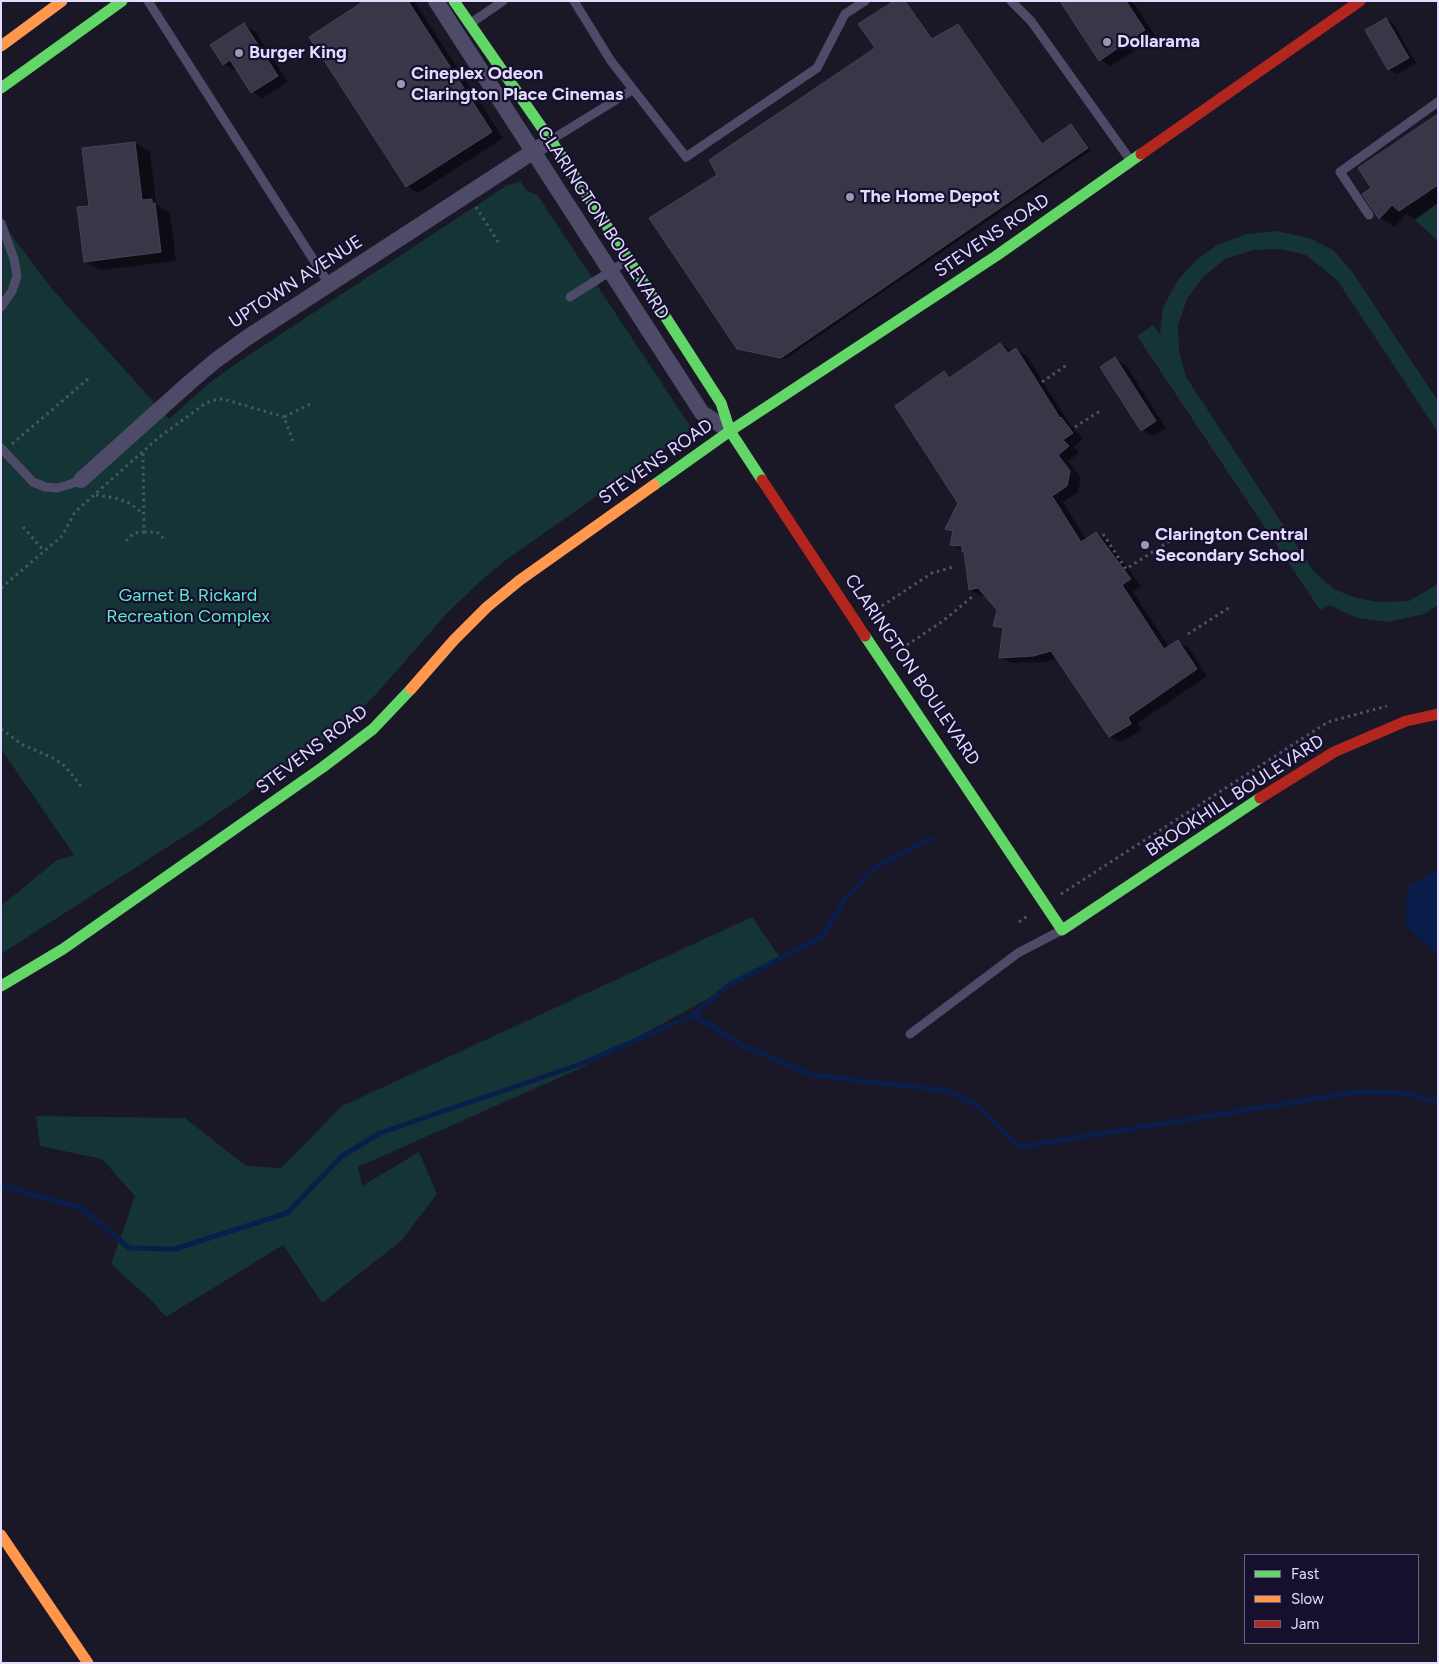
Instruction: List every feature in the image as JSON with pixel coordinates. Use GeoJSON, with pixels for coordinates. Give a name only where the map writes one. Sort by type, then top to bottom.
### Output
{"type":"FeatureCollection","features":[{"type":"Feature","properties":{"kind":"street"},"geometry":{"type":"LineString","coordinates":[[1,46],[62,1]]}},
{"type":"Feature","properties":{"kind":"street"},"geometry":{"type":"LineString","coordinates":[[1,88],[122,1]]}},
{"type":"Feature","properties":{"kind":"street","name":"CLARINGTON BOULEVARD"},"geometry":{"type":"LineString","coordinates":[[436,1],[463,28],[551,140],[721,403],[730,431],[1062,930]]}},
{"type":"Feature","properties":{"kind":"street","name":"CLARINGTON BOULEVARD"},"geometry":{"type":"LineString","coordinates":[[454,1],[463,28],[533,152],[610,272],[702,413],[730,431]]}},
{"type":"Feature","properties":{"kind":"street","name":"STEVENS ROAD"},"geometry":{"type":"LineString","coordinates":[[1,986],[63,949],[323,767],[373,729],[454,640],[487,607],[528,574],[730,431],[996,256],[1360,1]]}},
{"type":"Feature","properties":{"kind":"street","name":"UPTOWN AVENUE"},"geometry":{"type":"LineString","coordinates":[[81,480],[215,361],[248,336],[551,140]]}},
{"type":"Feature","properties":{"kind":"street","name":"BROOKHILL BOULEVARD"},"geometry":{"type":"LineString","coordinates":[[1062,930],[1252,803],[1334,752],[1406,720],[1438,714]]}},
{"type":"Feature","properties":{"kind":"street"},"geometry":{"type":"LineString","coordinates":[[1,1534],[88,1663]]}},
{"type":"Feature","properties":{"kind":"lane"},"geometry":{"type":"LineString","coordinates":[[148,1],[329,284]]}},
{"type":"Feature","properties":{"kind":"lane"},"geometry":{"type":"LineString","coordinates":[[463,28],[503,1]]}},
{"type":"Feature","properties":{"kind":"lane"},"geometry":{"type":"LineString","coordinates":[[574,1],[610,60],[686,157],[817,68],[845,14],[865,1]]}},
{"type":"Feature","properties":{"kind":"lane"},"geometry":{"type":"LineString","coordinates":[[1012,1],[1032,22],[1131,161]]}},
{"type":"Feature","properties":{"kind":"lane"},"geometry":{"type":"LineString","coordinates":[[551,140],[632,90]]}},
{"type":"Feature","properties":{"kind":"lane"},"geometry":{"type":"LineString","coordinates":[[1369,215],[1340,172],[1438,102]]}},
{"type":"Feature","properties":{"kind":"lane"},"geometry":{"type":"LineString","coordinates":[[1,223],[14,259],[17,276],[12,291],[1,307]]}},
{"type":"Feature","properties":{"kind":"lane"},"geometry":{"type":"LineString","coordinates":[[570,297],[629,260]]}},
{"type":"Feature","properties":{"kind":"lane"},"geometry":{"type":"LineString","coordinates":[[1,448],[33,482],[45,487],[57,488],[81,480]]}},
{"type":"Feature","properties":{"kind":"lane"},"geometry":{"type":"LineString","coordinates":[[910,1034],[1018,953],[1062,930]]}},
{"type":"Feature","properties":{"kind":"path"},"geometry":{"type":"LineString","coordinates":[[468,194],[500,245]]}},
{"type":"Feature","properties":{"kind":"path"},"geometry":{"type":"LineString","coordinates":[[1042,382],[1068,364]]}},
{"type":"Feature","properties":{"kind":"path"},"geometry":{"type":"LineString","coordinates":[[11,445],[88,379]]}},
{"type":"Feature","properties":{"kind":"path"},"geometry":{"type":"LineString","coordinates":[[1,588],[62,536],[75,512],[170,429],[206,403],[223,399],[284,417],[312,403]]}},
{"type":"Feature","properties":{"kind":"path"},"geometry":{"type":"LineString","coordinates":[[1076,427],[1100,412]]}},
{"type":"Feature","properties":{"kind":"path"},"geometry":{"type":"LineString","coordinates":[[284,417],[294,441]]}},
{"type":"Feature","properties":{"kind":"path"},"geometry":{"type":"LineString","coordinates":[[143,452],[144,532]]}},
{"type":"Feature","properties":{"kind":"path"},"geometry":{"type":"LineString","coordinates":[[95,494],[115,498],[143,513]]}},
{"type":"Feature","properties":{"kind":"path"},"geometry":{"type":"LineString","coordinates":[[23,527],[44,551]]}},
{"type":"Feature","properties":{"kind":"path"},"geometry":{"type":"LineString","coordinates":[[126,541],[134,533],[144,532],[157,532],[163,538]]}},
{"type":"Feature","properties":{"kind":"path"},"geometry":{"type":"LineString","coordinates":[[1103,534],[1126,569],[1182,533]]}},
{"type":"Feature","properties":{"kind":"path"},"geometry":{"type":"LineString","coordinates":[[856,623],[932,573],[952,566]]}},
{"type":"Feature","properties":{"kind":"path"},"geometry":{"type":"LineString","coordinates":[[907,645],[943,621],[973,596]]}},
{"type":"Feature","properties":{"kind":"path"},"geometry":{"type":"LineString","coordinates":[[1188,634],[1230,607]]}},
{"type":"Feature","properties":{"kind":"path"},"geometry":{"type":"LineString","coordinates":[[1019,922],[1328,722],[1392,705]]}},
{"type":"Feature","properties":{"kind":"path"},"geometry":{"type":"LineString","coordinates":[[1,729],[23,745],[53,758],[65,766],[81,786]]}},
{"type":"Feature","properties":{"kind":"green space","name":"Garnet B. Rickard Recreation Complex"},"geometry":{"type":"Polygon","coordinates":[[[520,181],[526,190],[538,196],[692,429],[506,560],[483,579],[449,611],[378,692],[357,713],[326,738],[208,821],[1,954],[1,906],[57,860],[74,855],[1,749],[1,221],[53,290],[169,419],[207,385],[231,367],[506,186],[520,181]]]}},
{"type":"Feature","properties":{"kind":"green space"},"geometry":{"type":"Polygon","coordinates":[[[1438,203],[1438,241],[1415,220],[1438,203]]]}},
{"type":"Feature","properties":{"kind":"green space"},"geometry":{"type":"Polygon","coordinates":[[[1276,231],[1309,238],[1333,250],[1353,273],[1438,401],[1438,432],[1337,280],[1306,255],[1281,249],[1253,250],[1225,259],[1202,278],[1187,299],[1178,325],[1179,351],[1186,377],[1314,572],[1334,589],[1353,597],[1377,602],[1409,601],[1438,584],[1438,605],[1424,614],[1388,622],[1357,618],[1329,605],[1320,610],[1137,336],[1153,325],[1160,334],[1163,307],[1178,280],[1195,261],[1217,245],[1247,234],[1276,231]]]}},
{"type":"Feature","properties":{"kind":"green space"},"geometry":{"type":"Polygon","coordinates":[[[752,917],[781,959],[581,1068],[358,1167],[362,1186],[419,1152],[437,1194],[401,1241],[322,1303],[283,1245],[166,1317],[151,1300],[111,1264],[135,1196],[102,1159],[40,1146],[36,1116],[185,1118],[246,1166],[281,1168],[342,1106],[752,917]]]}},
{"type":"Feature","properties":{"kind":"water"},"geometry":{"type":"Polygon","coordinates":[[[1438,869],[1438,955],[1406,926],[1407,887],[1438,869]]]}},
{"type":"Feature","properties":{"kind":"building","name":"Cineplex Odeon Clarington Place Cinemas"},"geometry":{"type":"Polygon","coordinates":[[[364,1],[408,1],[492,132],[406,187],[309,37],[364,1]]]}},
{"type":"Feature","properties":{"kind":"building","name":"The Home Depot"},"geometry":{"type":"Polygon","coordinates":[[[894,1],[905,1],[932,39],[958,24],[1042,144],[1071,124],[1088,148],[781,358],[737,349],[649,218],[717,175],[709,160],[875,48],[858,24],[894,1]]]}},
{"type":"Feature","properties":{"kind":"building","name":"Dollarama"},"geometry":{"type":"Polygon","coordinates":[[[1060,1],[1126,1],[1145,30],[1099,61],[1060,1]]]}},
{"type":"Feature","properties":{"kind":"building"},"geometry":{"type":"Polygon","coordinates":[[[1386,18],[1409,58],[1388,70],[1365,30],[1386,18]]]}},
{"type":"Feature","properties":{"kind":"building","name":"Burger King"},"geometry":{"type":"Polygon","coordinates":[[[244,23],[278,76],[251,93],[230,60],[223,65],[210,45],[244,23]]]}},
{"type":"Feature","properties":{"kind":"building"},"geometry":{"type":"Polygon","coordinates":[[[1438,114],[1438,185],[1399,211],[1392,205],[1379,219],[1362,194],[1371,188],[1358,168],[1438,114]]]}},
{"type":"Feature","properties":{"kind":"building"},"geometry":{"type":"Polygon","coordinates":[[[135,142],[142,200],[152,199],[152,203],[155,203],[161,252],[84,262],[77,207],[89,206],[82,148],[135,142]]]}},
{"type":"Feature","properties":{"kind":"building"},"geometry":{"type":"Polygon","coordinates":[[[1000,343],[1008,353],[1016,348],[1060,418],[1073,433],[1063,440],[1069,446],[1058,455],[1070,471],[1067,486],[1052,496],[1081,542],[1096,532],[1131,579],[1122,585],[1164,649],[1178,640],[1197,669],[1128,717],[1131,724],[1109,737],[1051,651],[1033,656],[999,658],[1003,628],[993,626],[997,610],[978,588],[969,590],[962,546],[950,545],[953,531],[945,529],[958,503],[895,406],[944,371],[949,378],[1000,343]]]}},
{"type":"Feature","properties":{"kind":"building"},"geometry":{"type":"Polygon","coordinates":[[[1115,357],[1156,421],[1141,431],[1100,367],[1115,357]]]}},
{"type":"Feature","properties":{"kind":"waterway"},"geometry":{"type":"LineString","coordinates":[[1,1186],[82,1208],[129,1248],[175,1249],[287,1213],[342,1156],[380,1133],[581,1064],[693,1015],[729,985],[822,937],[847,896],[874,868],[931,838]]}},
{"type":"Feature","properties":{"kind":"waterway"},"geometry":{"type":"LineString","coordinates":[[693,1015],[742,1045],[811,1075],[949,1091],[976,1105],[1020,1147],[1355,1092],[1403,1093],[1438,1102]]}},
{"type":"Feature","properties":{"kind":"traffic: fast"},"geometry":{"type":"LineString","coordinates":[[1,88],[122,1]]}},
{"type":"Feature","properties":{"kind":"traffic: fast"},"geometry":{"type":"LineString","coordinates":[[454,1],[565,161],[721,403],[730,431],[762,480]]}},
{"type":"Feature","properties":{"kind":"traffic: fast"},"geometry":{"type":"LineString","coordinates":[[654,485],[730,431],[996,256],[1141,154]]}},
{"type":"Feature","properties":{"kind":"traffic: fast"},"geometry":{"type":"LineString","coordinates":[[865,636],[1062,930],[1260,798]]}},
{"type":"Feature","properties":{"kind":"traffic: fast"},"geometry":{"type":"LineString","coordinates":[[1,986],[63,949],[323,767],[373,729],[411,689]]}},
{"type":"Feature","properties":{"kind":"traffic: slow"},"geometry":{"type":"LineString","coordinates":[[1,46],[62,1]]}},
{"type":"Feature","properties":{"kind":"traffic: slow"},"geometry":{"type":"LineString","coordinates":[[411,689],[454,640],[487,607],[520,580],[654,485]]}},
{"type":"Feature","properties":{"kind":"traffic: slow"},"geometry":{"type":"LineString","coordinates":[[1,1535],[88,1663]]}},
{"type":"Feature","properties":{"kind":"traffic: jam"},"geometry":{"type":"LineString","coordinates":[[1141,154],[1360,1]]}},
{"type":"Feature","properties":{"kind":"traffic: jam"},"geometry":{"type":"LineString","coordinates":[[762,480],[865,636]]}},
{"type":"Feature","properties":{"kind":"traffic: jam"},"geometry":{"type":"LineString","coordinates":[[1260,798],[1334,752],[1406,721],[1438,714]]}},
{"type":"Feature","properties":{"kind":"place","name":"Dollarama"},"geometry":{"type":"Point","coordinates":[1107,42]}},
{"type":"Feature","properties":{"kind":"place","name":"Burger King"},"geometry":{"type":"Point","coordinates":[239,53]}},
{"type":"Feature","properties":{"kind":"place","name":"Cineplex Odeon Clarington Place Cinemas"},"geometry":{"type":"Point","coordinates":[401,84]}},
{"type":"Feature","properties":{"kind":"place","name":"The Home Depot"},"geometry":{"type":"Point","coordinates":[850,197]}},
{"type":"Feature","properties":{"kind":"place","name":"Clarington Central Secondary School"},"geometry":{"type":"Point","coordinates":[1145,545]}}]}
